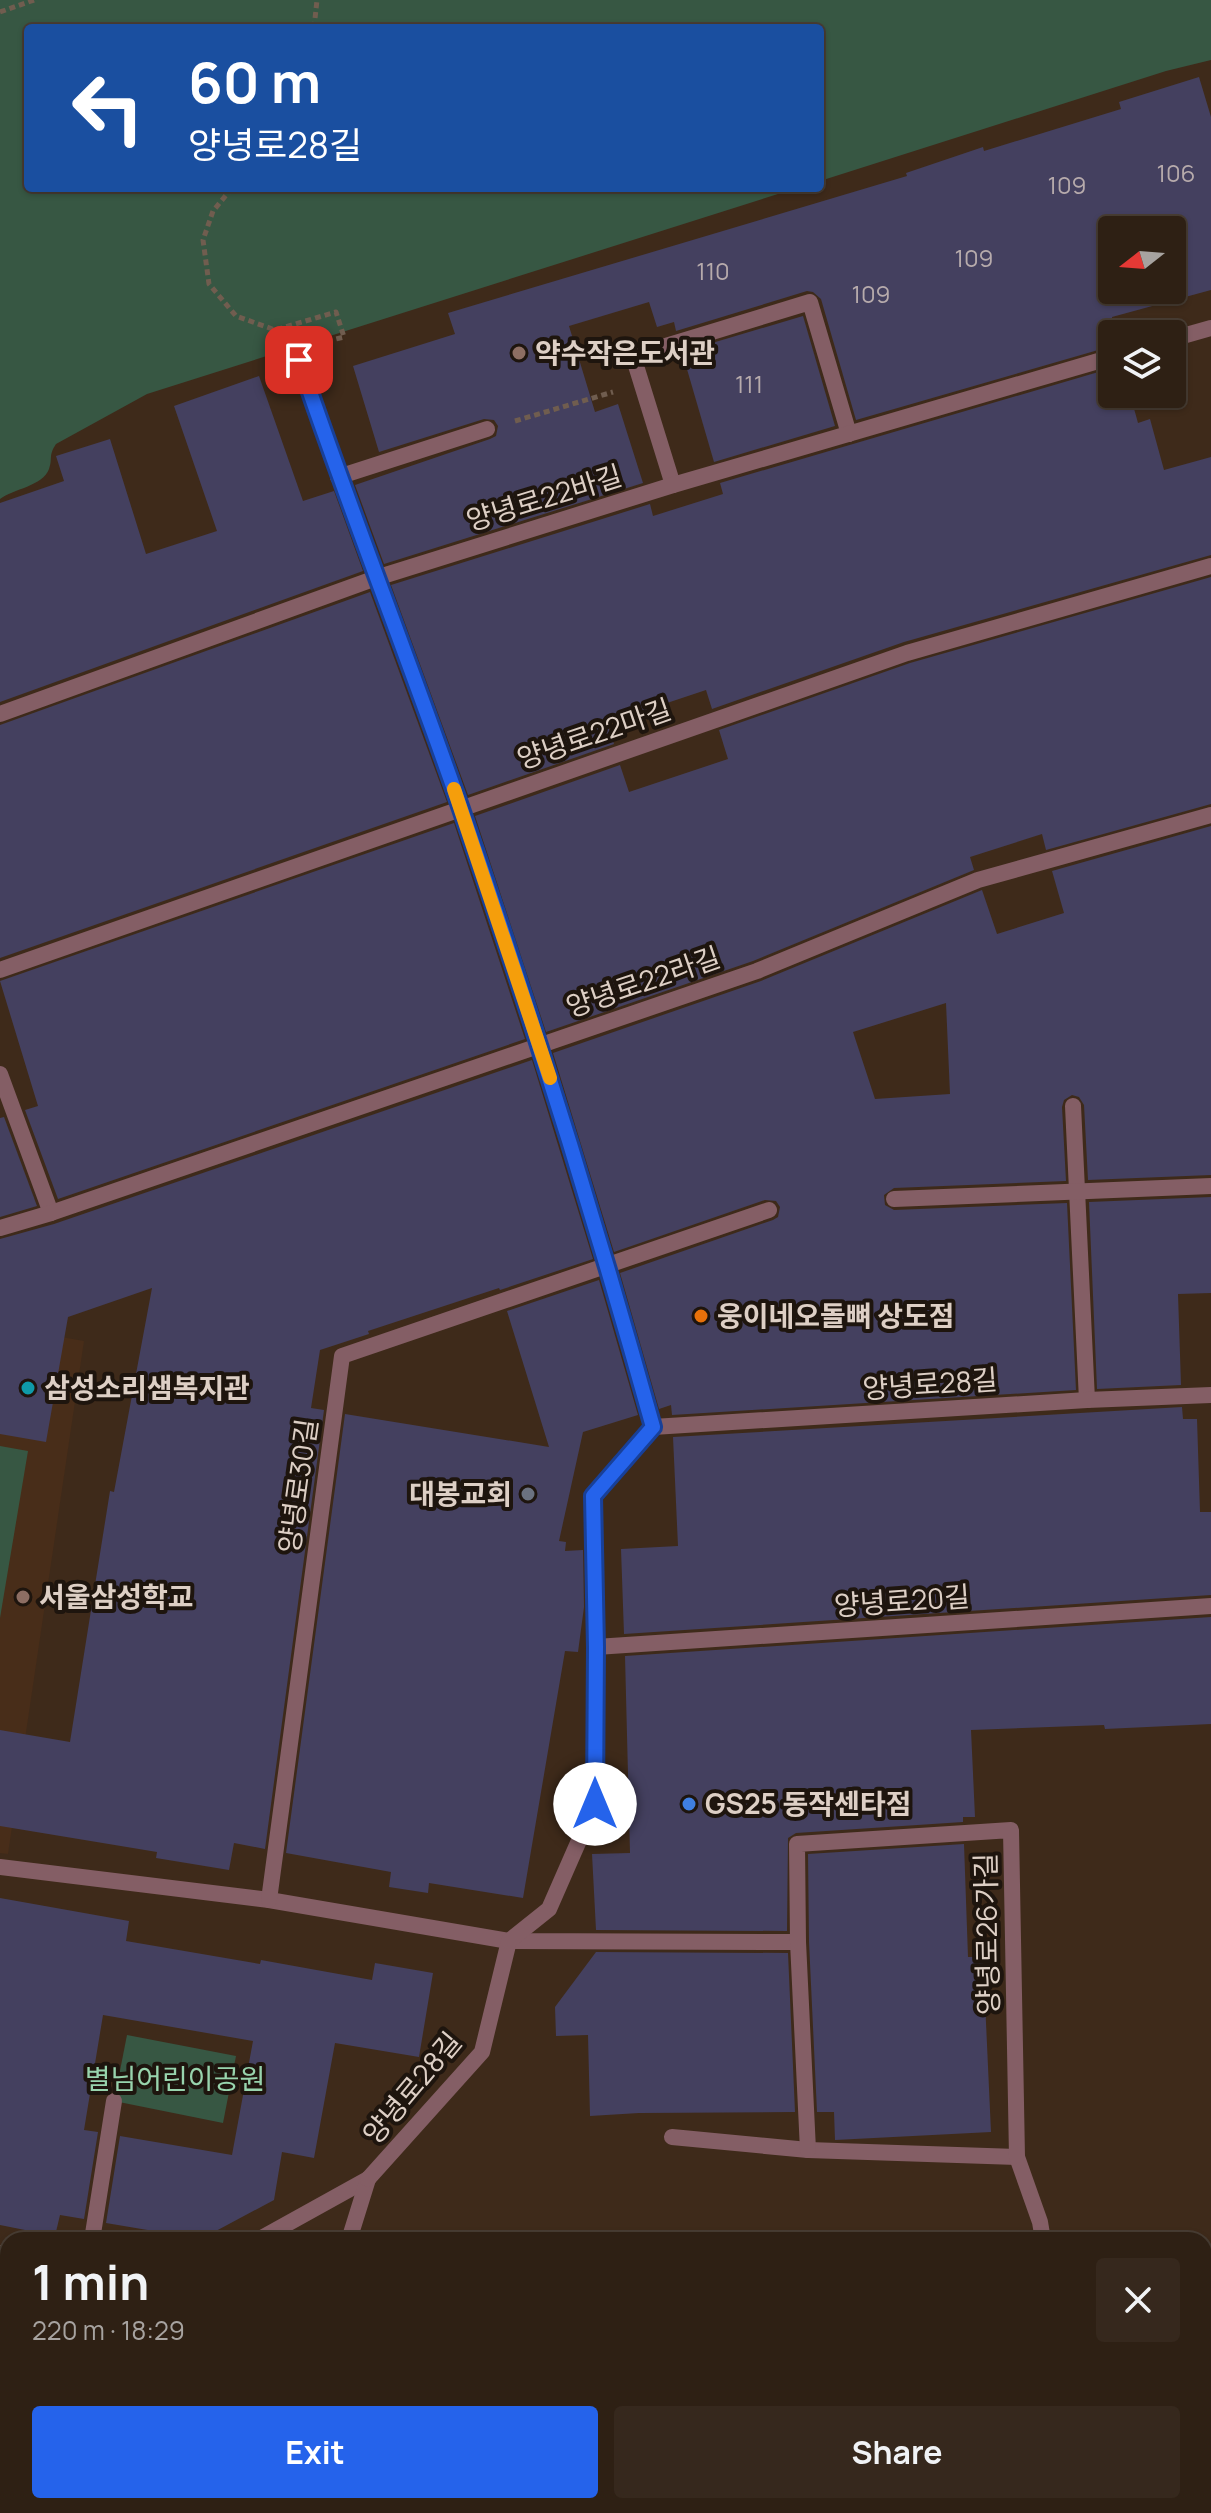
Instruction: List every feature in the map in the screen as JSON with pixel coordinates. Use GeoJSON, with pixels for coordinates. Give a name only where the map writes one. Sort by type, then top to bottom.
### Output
{"type":"FeatureCollection","features":[{"type":"Feature","properties":{"kind":"street"},"geometry":{"type":"LineString","coordinates":[[673,485],[633,356],[810,302],[849,434]]}},
{"type":"Feature","properties":{"kind":"street"},"geometry":{"type":"LineString","coordinates":[[1186,335],[1211,328]]}},
{"type":"Feature","properties":{"kind":"street"},"geometry":{"type":"LineString","coordinates":[[299,360],[338,477],[460,808],[539,1044],[653,1427],[593,1496],[595,1804],[549,1909],[509,1941]]}},
{"type":"Feature","properties":{"kind":"street","name":"양녕로22바길"},"geometry":{"type":"LineString","coordinates":[[0,714],[376,578],[673,485],[1098,361]]}},
{"type":"Feature","properties":{"kind":"street"},"geometry":{"type":"LineString","coordinates":[[338,477],[487,429]]}},
{"type":"Feature","properties":{"kind":"street","name":"양녕로22마길"},"geometry":{"type":"LineString","coordinates":[[0,970],[907,653],[1211,566]]}},
{"type":"Feature","properties":{"kind":"street","name":"양녕로22라길"},"geometry":{"type":"LineString","coordinates":[[0,1228],[757,971],[978,880],[1211,815]]}},
{"type":"Feature","properties":{"kind":"street"},"geometry":{"type":"LineString","coordinates":[[0,1074],[51,1213]]}},
{"type":"Feature","properties":{"kind":"street"},"geometry":{"type":"LineString","coordinates":[[1073,1106],[1087,1400]]}},
{"type":"Feature","properties":{"kind":"street"},"geometry":{"type":"LineString","coordinates":[[894,1199],[1211,1186]]}},
{"type":"Feature","properties":{"kind":"street"},"geometry":{"type":"LineString","coordinates":[[607,1265],[769,1210]]}},
{"type":"Feature","properties":{"kind":"street","name":"양녕로30길"},"geometry":{"type":"LineString","coordinates":[[269,1900],[342,1356],[607,1265]]}},
{"type":"Feature","properties":{"kind":"street","name":"양녕로28길"},"geometry":{"type":"LineString","coordinates":[[653,1427],[1211,1395]]}},
{"type":"Feature","properties":{"kind":"street","name":"양녕로20길"},"geometry":{"type":"LineString","coordinates":[[596,1647],[1211,1606]]}},
{"type":"Feature","properties":{"kind":"street","name":"양녕로26가길"},"geometry":{"type":"LineString","coordinates":[[808,2150],[798,1942],[797,1844],[1011,1830],[1017,2157],[1042,2232]]}},
{"type":"Feature","properties":{"kind":"street"},"geometry":{"type":"LineString","coordinates":[[0,1867],[269,1900],[509,1941],[798,1942]]}},
{"type":"Feature","properties":{"kind":"street","name":"양녕로28길"},"geometry":{"type":"LineString","coordinates":[[272,2232],[368,2179],[482,2052],[509,1941]]}},
{"type":"Feature","properties":{"kind":"street"},"geometry":{"type":"LineString","coordinates":[[93,2232],[114,2101]]}},
{"type":"Feature","properties":{"kind":"street"},"geometry":{"type":"LineString","coordinates":[[672,2137],[808,2150],[1017,2157]]}},
{"type":"Feature","properties":{"kind":"street"},"geometry":{"type":"LineString","coordinates":[[351,2232],[368,2179]]}},
{"type":"Feature","properties":{"kind":"path"},"geometry":{"type":"LineString","coordinates":[[0,12],[34,0]]}},
{"type":"Feature","properties":{"kind":"path"},"geometry":{"type":"LineString","coordinates":[[314,24],[317,0]]}},
{"type":"Feature","properties":{"kind":"path"},"geometry":{"type":"LineString","coordinates":[[229,192],[213,211],[203,240],[209,284],[236,316],[275,330],[336,312],[344,337],[316,344],[299,360]]}},
{"type":"Feature","properties":{"kind":"path"},"geometry":{"type":"LineString","coordinates":[[487,429],[642,384]]}},
{"type":"Feature","properties":{"kind":"shaded area","name":"서울삼성학교"},"geometry":{"type":"Polygon","coordinates":[[[0,1326],[84,1341],[8,1854],[0,1853],[0,1326]]]}},
{"type":"Feature","properties":{"kind":"green space"},"geometry":{"type":"Polygon","coordinates":[[[0,0],[1211,0],[1211,60],[1166,71],[824,180],[824,24],[24,24],[24,192],[784,192],[147,394],[56,444],[46,475],[0,499],[0,0]]]}},
{"type":"Feature","properties":{"kind":"green space"},"geometry":{"type":"Polygon","coordinates":[[[0,1446],[28,1451],[0,1618],[0,1446]]]}},
{"type":"Feature","properties":{"kind":"green space","name":"별님어린이공원"},"geometry":{"type":"Polygon","coordinates":[[[127,2035],[236,2056],[223,2123],[114,2101],[127,2035]]]}},
{"type":"Feature","properties":{"kind":"building"},"geometry":{"type":"Polygon","coordinates":[[[1199,77],[1211,117],[1211,290],[1186,297],[1186,216],[1098,216],[1098,304],[1160,304],[1112,317],[1112,320],[1098,320],[1098,350],[856,420],[821,299],[813,292],[807,291],[676,331],[674,322],[657,327],[649,302],[569,326],[595,412],[618,404],[643,483],[384,564],[355,485],[490,439],[496,436],[498,426],[494,420],[484,419],[379,452],[353,366],[455,334],[448,313],[907,176],[906,173],[983,147],[984,151],[1121,109],[1119,102],[1199,77]]]}},
{"type":"Feature","properties":{"kind":"building"},"geometry":{"type":"Polygon","coordinates":[[[803,316],[835,426],[714,462],[682,352],[803,316]]]}},
{"type":"Feature","properties":{"kind":"building"},"geometry":{"type":"Polygon","coordinates":[[[1098,372],[1098,408],[1134,408],[1138,423],[1150,419],[1164,470],[1211,457],[1211,555],[904,642],[712,709],[706,690],[607,723],[614,744],[468,795],[391,585],[650,504],[653,516],[723,494],[720,483],[1098,372]]]}},
{"type":"Feature","properties":{"kind":"building"},"geometry":{"type":"Polygon","coordinates":[[[259,376],[303,501],[334,491],[363,571],[0,702],[0,503],[64,481],[56,456],[110,439],[146,554],[217,531],[174,406],[259,376]]]}},
{"type":"Feature","properties":{"kind":"building"},"geometry":{"type":"Polygon","coordinates":[[[1211,577],[1211,804],[1046,850],[1042,834],[970,857],[974,870],[753,961],[546,1032],[475,816],[620,765],[629,792],[728,759],[719,730],[910,663],[1211,577]]]}},
{"type":"Feature","properties":{"kind":"building"},"geometry":{"type":"Polygon","coordinates":[[[370,592],[447,802],[0,958],[0,725],[370,592]]]}},
{"type":"Feature","properties":{"kind":"building"},"geometry":{"type":"Polygon","coordinates":[[[454,823],[525,1039],[58,1199],[25,1110],[38,1106],[0,981],[454,823]]]}},
{"type":"Feature","properties":{"kind":"building"},"geometry":{"type":"Polygon","coordinates":[[[1211,826],[1211,1175],[1088,1180],[1084,1105],[1079,1097],[1072,1095],[1064,1100],[1062,1107],[1066,1181],[894,1188],[884,1195],[885,1205],[894,1210],[1067,1203],[1076,1390],[672,1415],[671,1405],[659,1409],[620,1273],[773,1220],[778,1217],[780,1207],[776,1201],[765,1200],[614,1252],[553,1053],[761,981],[982,890],[997,934],[1064,913],[1052,871],[1211,826]],[[946,1003],[853,1032],[875,1099],[950,1094],[946,1003]]]}},
{"type":"Feature","properties":{"kind":"building"},"geometry":{"type":"Polygon","coordinates":[[[532,1060],[593,1259],[368,1331],[369,1334],[320,1350],[311,1408],[324,1410],[265,1849],[234,1843],[229,1870],[156,1858],[157,1852],[0,1826],[0,1730],[70,1742],[110,1491],[114,1492],[152,1288],[68,1317],[46,1442],[0,1434],[0,1239],[54,1224],[532,1060]]]}},
{"type":"Feature","properties":{"kind":"building"},"geometry":{"type":"Polygon","coordinates":[[[4,1117],[37,1206],[0,1217],[0,1118],[4,1117]]]}},
{"type":"Feature","properties":{"kind":"building"},"geometry":{"type":"Polygon","coordinates":[[[1211,1197],[1211,1293],[1178,1294],[1181,1385],[1097,1389],[1089,1202],[1211,1197]]]}},
{"type":"Feature","properties":{"kind":"building"},"geometry":{"type":"Polygon","coordinates":[[[599,1280],[638,1415],[583,1432],[559,1541],[566,1542],[565,1551],[583,1550],[584,1607],[578,1652],[565,1651],[523,1898],[429,1883],[428,1893],[389,1887],[391,1872],[286,1853],[345,1414],[549,1447],[507,1311],[599,1280]]]}},
{"type":"Feature","properties":{"kind":"building"},"geometry":{"type":"Polygon","coordinates":[[[1182,1407],[1183,1419],[1197,1419],[1200,1512],[1211,1512],[1211,1595],[624,1634],[621,1549],[678,1546],[673,1437],[1182,1407]]]}},
{"type":"Feature","properties":{"kind":"building"},"geometry":{"type":"Polygon","coordinates":[[[1211,1617],[1211,1724],[971,1730],[975,1817],[963,1817],[963,1822],[796,1833],[788,1838],[787,1931],[596,1930],[592,1854],[630,1853],[625,1656],[1211,1617]]]}},
{"type":"Feature","properties":{"kind":"building"},"geometry":{"type":"Polygon","coordinates":[[[964,1844],[968,1957],[983,1957],[991,2132],[835,2140],[834,2112],[817,2112],[808,1854],[964,1844]]]}},
{"type":"Feature","properties":{"kind":"building"},"geometry":{"type":"Polygon","coordinates":[[[0,1898],[129,1921],[126,1941],[372,1980],[375,1963],[433,1973],[419,2057],[335,2043],[314,2158],[282,2152],[274,2200],[214,2232],[159,2232],[106,2223],[120,2136],[232,2155],[253,2041],[103,2015],[84,2130],[98,2132],[84,2219],[60,2215],[56,2232],[35,2232],[0,2225],[0,1898]]]}},
{"type":"Feature","properties":{"kind":"building"},"geometry":{"type":"Polygon","coordinates":[[[596,1952],[788,1953],[795,2112],[590,2116],[588,2035],[556,2036],[555,2007],[596,1952]]]}},
{"type":"Feature","properties":{"kind":"slow traffic"},"geometry":{"type":"LineString","coordinates":[[454,789],[550,1078]]}},
{"type":"Feature","properties":{"kind":"place","name":"약수작은도서관"},"geometry":{"type":"Point","coordinates":[519,353]}},
{"type":"Feature","properties":{"kind":"place","name":"웅이네오돌뼈 상도점"},"geometry":{"type":"Point","coordinates":[701,1316]}},
{"type":"Feature","properties":{"kind":"place","name":"삼성소리샘복지관"},"geometry":{"type":"Point","coordinates":[28,1388]}},
{"type":"Feature","properties":{"kind":"place","name":"대봉교회"},"geometry":{"type":"Point","coordinates":[528,1494]}},
{"type":"Feature","properties":{"kind":"place","name":"서울삼성학교"},"geometry":{"type":"Point","coordinates":[23,1597]}},
{"type":"Feature","properties":{"kind":"place","name":"GS25 동작센타점"},"geometry":{"type":"Point","coordinates":[689,1804]}},
{"type":"Feature","properties":{"kind":"route"},"geometry":{"type":"LineString","coordinates":[[299,360],[338,477],[460,808],[530,1015],[653,1427],[593,1496],[595,1804]]}}]}
